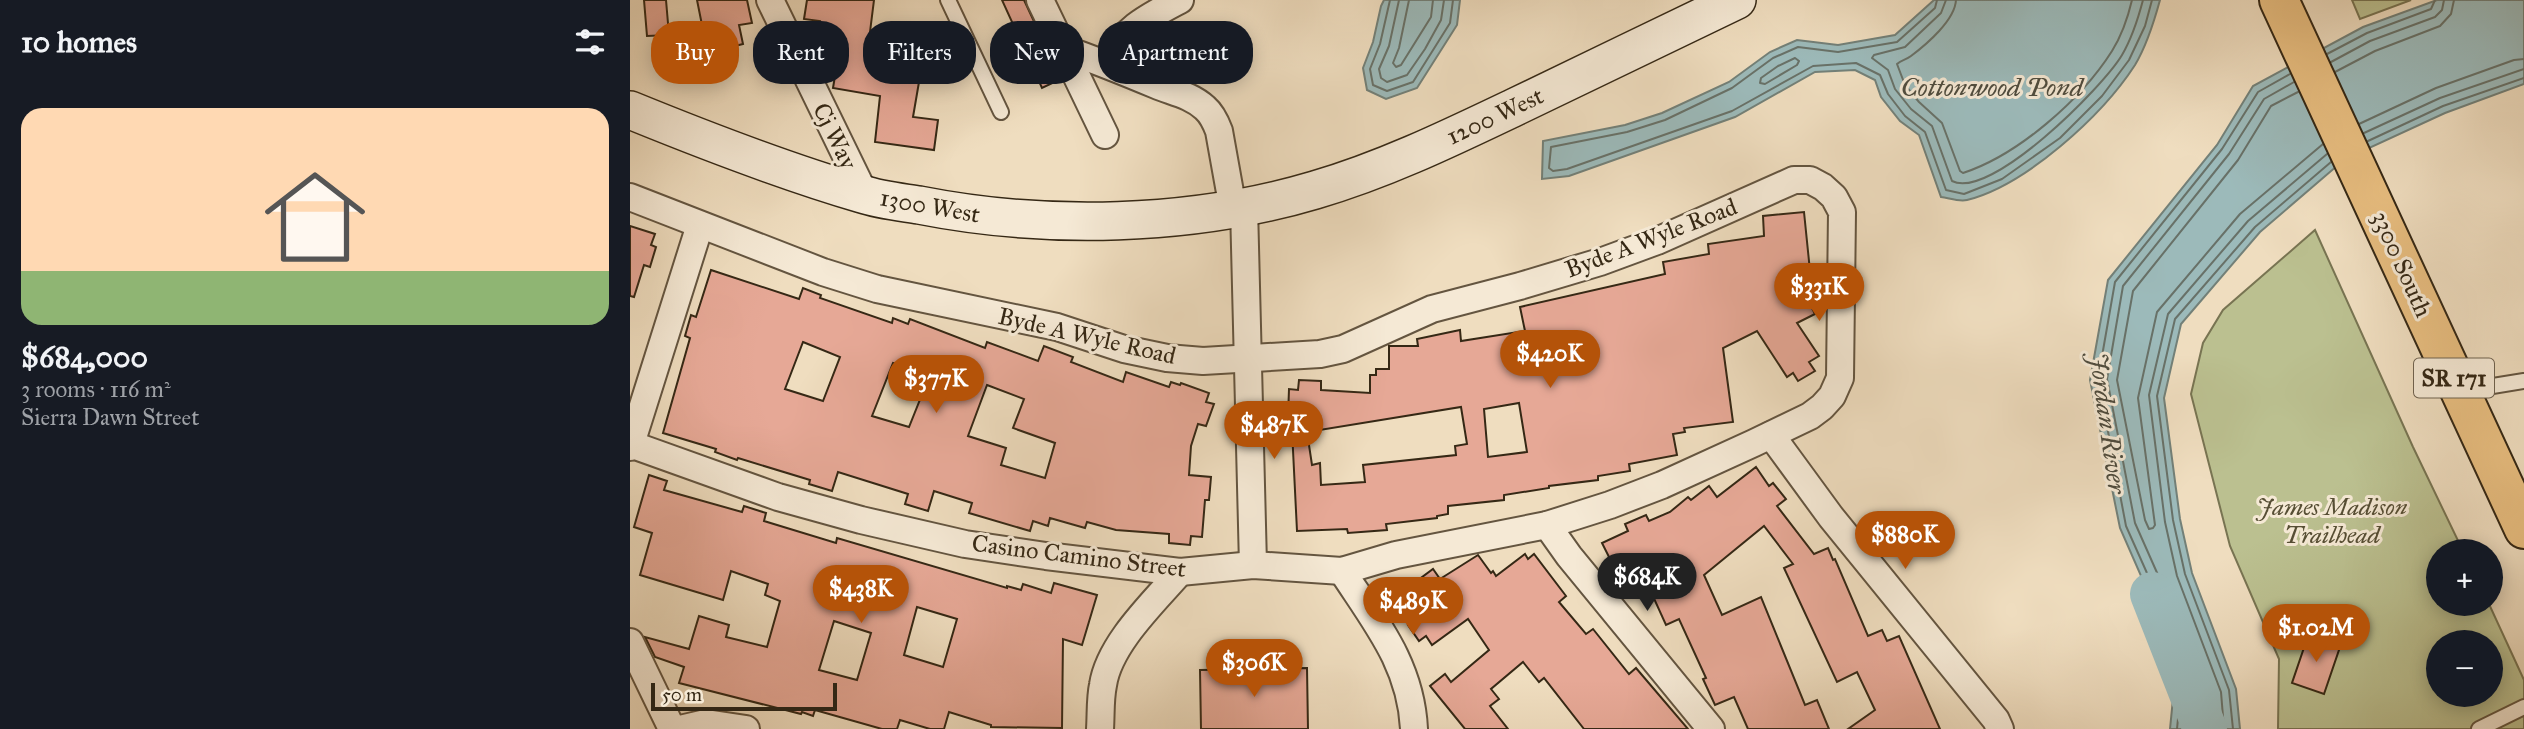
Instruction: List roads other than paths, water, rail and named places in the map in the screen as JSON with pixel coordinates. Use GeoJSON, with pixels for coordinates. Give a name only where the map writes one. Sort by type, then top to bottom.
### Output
{"type":"FeatureCollection","features":[{"type":"Feature","properties":{"kind":"main road","name":"3300 South"},"geometry":{"type":"LineString","coordinates":[[2279,0],[2524,529]]}},
{"type":"Feature","properties":{"kind":"street","name":"Cj Way"},"geometry":{"type":"LineString","coordinates":[[770,0],[864,195]]}},
{"type":"Feature","properties":{"kind":"street"},"geometry":{"type":"LineString","coordinates":[[1041,0],[1051,21]]}},
{"type":"Feature","properties":{"kind":"street"},"geometry":{"type":"LineString","coordinates":[[1140,21],[1180,0]]}},
{"type":"Feature","properties":{"kind":"street","name":"1200 West"},"geometry":{"type":"LineString","coordinates":[[1238,208],[1314,191],[1384,167],[1737,0]]}},
{"type":"Feature","properties":{"kind":"street"},"geometry":{"type":"LineString","coordinates":[[1081,84],[1105,135]]}},
{"type":"Feature","properties":{"kind":"street"},"geometry":{"type":"LineString","coordinates":[[1154,84],[1190,96],[1207,109],[1215,120],[1238,208],[1247,358],[1253,565]]}},
{"type":"Feature","properties":{"kind":"street","name":"1300 West"},"geometry":{"type":"LineString","coordinates":[[630,110],[740,154],[864,195],[969,215],[1042,221],[1124,221],[1238,208]]}},
{"type":"Feature","properties":{"kind":"street","name":"Byde A Wyle Road"},"geometry":{"type":"LineString","coordinates":[[630,197],[823,272],[877,289],[1057,327],[1124,349],[1167,358],[1203,361],[1320,354],[1343,349],[1409,317],[1432,309],[1560,274],[1657,241],[1794,180],[1810,180],[1823,187]]}},
{"type":"Feature","properties":{"kind":"street","name":"Casino Camino Street"},"geometry":{"type":"LineString","coordinates":[[630,445],[778,497],[860,520],[965,544],[1180,572],[1253,565],[1342,571],[1396,555],[1547,525],[1662,485],[1810,416],[1822,407],[1832,396],[1840,378],[1842,212],[1835,197],[1823,187]]}},
{"type":"Feature","properties":{"kind":"street"},"geometry":{"type":"LineString","coordinates":[[630,445],[700,225]]}},
{"type":"Feature","properties":{"kind":"street"},"geometry":{"type":"LineString","coordinates":[[1771,435],[1831,517],[1996,720],[2000,729]]}},
{"type":"Feature","properties":{"kind":"street"},"geometry":{"type":"LineString","coordinates":[[1547,525],[1569,556],[1711,729]]}},
{"type":"Feature","properties":{"kind":"street"},"geometry":{"type":"LineString","coordinates":[[1342,571],[1396,654],[1413,710],[1414,729]]}},
{"type":"Feature","properties":{"kind":"street"},"geometry":{"type":"LineString","coordinates":[[1100,729],[1103,682],[1117,649],[1142,615],[1180,572]]}},
{"type":"Feature","properties":{"kind":"street"},"geometry":{"type":"LineString","coordinates":[[630,642],[672,729]]}},
{"type":"Feature","properties":{"kind":"street"},"geometry":{"type":"LineString","coordinates":[[680,729],[706,723],[746,729]]}},
{"type":"Feature","properties":{"kind":"lane"},"geometry":{"type":"LineString","coordinates":[[948,0],[1001,113]]}},
{"type":"Feature","properties":{"kind":"lane"},"geometry":{"type":"LineString","coordinates":[[2460,392],[2524,382]]}},
{"type":"Feature","properties":{"kind":"lane"},"geometry":{"type":"LineString","coordinates":[[2479,729],[2524,707]]}},
{"type":"Feature","properties":{"kind":"water"},"geometry":{"type":"Polygon","coordinates":[[[1384,0],[1460,0],[1457,25],[1417,88],[1386,99],[1367,90],[1363,68],[1384,0]]]}},
{"type":"Feature","properties":{"kind":"water","name":"Cottonwood Pond"},"geometry":{"type":"Polygon","coordinates":[[[1934,0],[2160,0],[2150,33],[2135,65],[2103,106],[2061,146],[2014,180],[1967,200],[1941,197],[1919,135],[1900,121],[1881,97],[1875,80],[1855,70],[1815,72],[1735,117],[1569,176],[1542,179],[1543,141],[1625,125],[1662,113],[1729,82],[1770,52],[1797,40],[1838,45],[1895,35],[1934,0]]]}},
{"type":"Feature","properties":{"kind":"water"},"geometry":{"type":"Polygon","coordinates":[[[2437,0],[2524,0],[2524,84],[2445,113],[2345,159],[2260,232],[2181,324],[2164,398],[2180,519],[2192,573],[2236,689],[2240,729],[2170,729],[2177,658],[2120,528],[2090,380],[2108,280],[2217,145],[2253,86],[2363,27],[2437,0]]]}},
{"type":"Feature","properties":{"kind":"waterway","name":"Jordan River"},"geometry":{"type":"LineString","coordinates":[[2152,594],[2205,729]]}},
{"type":"Feature","properties":{"kind":"park label","name":"James Madison Trailhead"},"geometry":{"type":"Point","coordinates":[2332,521]}}]}
